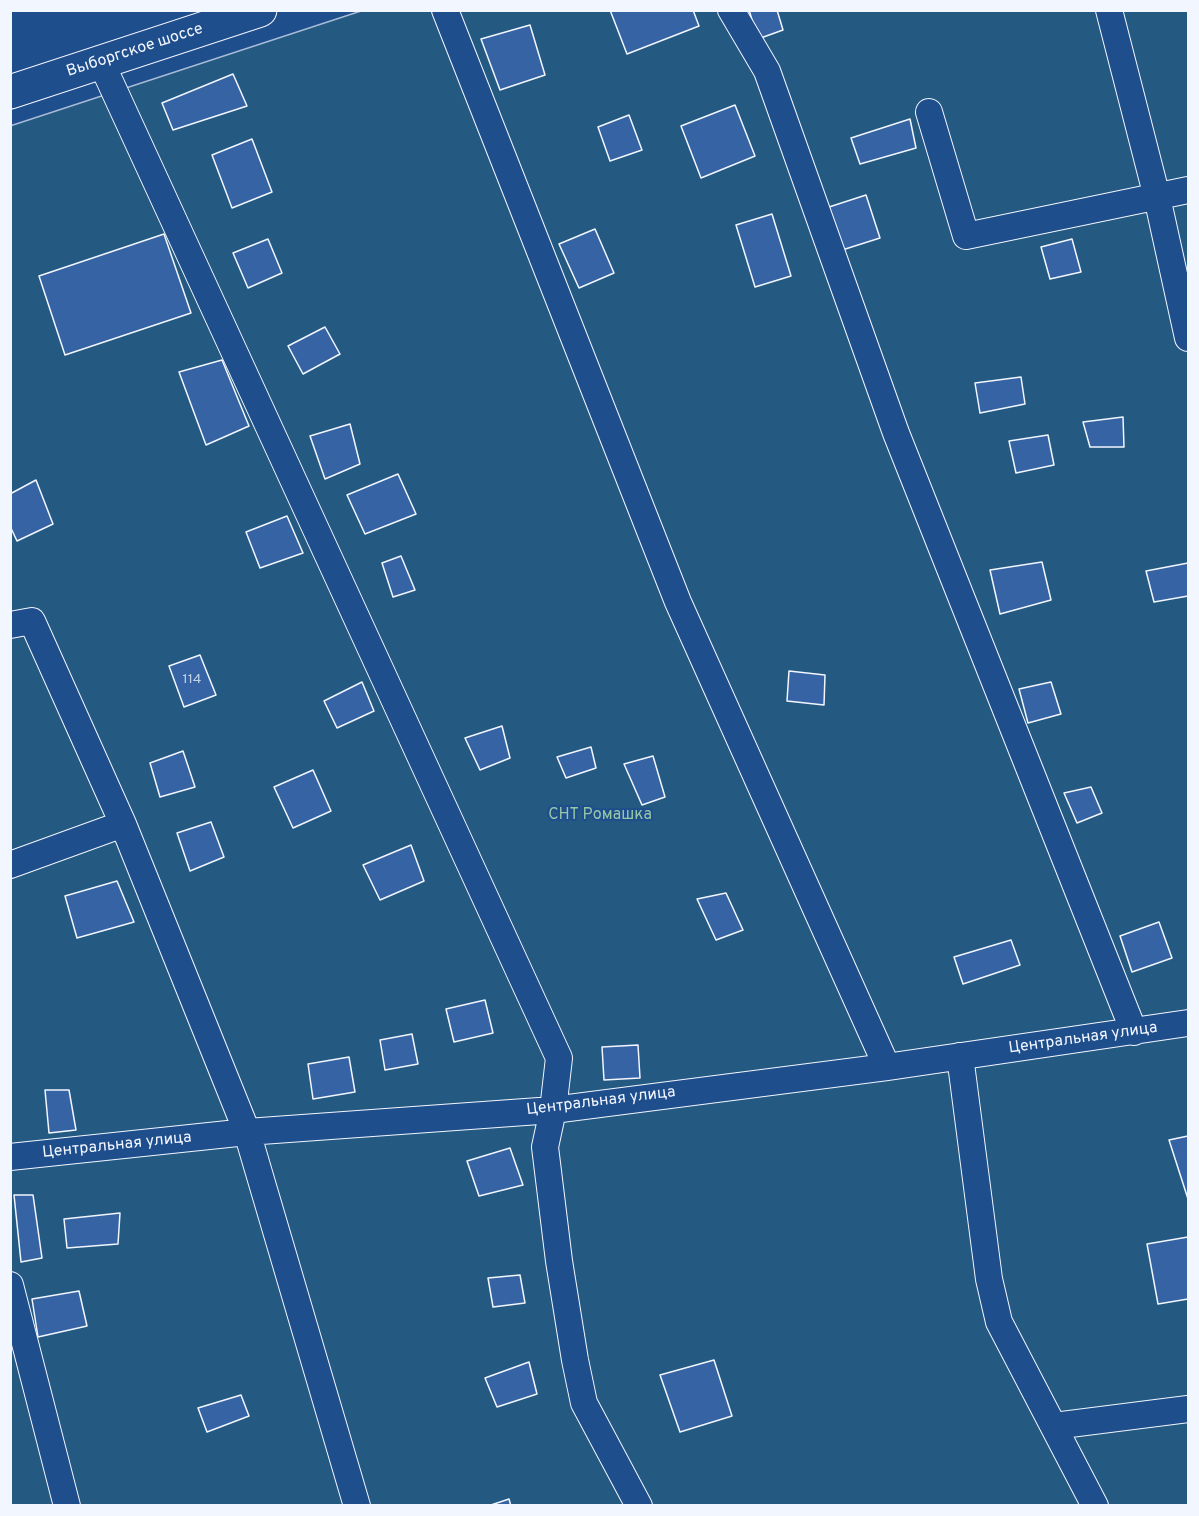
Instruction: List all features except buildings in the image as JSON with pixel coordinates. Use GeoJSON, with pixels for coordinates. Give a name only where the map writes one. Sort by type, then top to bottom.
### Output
{"type":"FeatureCollection","features":[{"type":"Feature","properties":{"kind":"main road","name":"Выборгское шоссе"},"geometry":{"type":"LineString","coordinates":[[10,92],[260,10]]}},
{"type":"Feature","properties":{"kind":"street"},"geometry":{"type":"LineString","coordinates":[[446,10],[678,602],[887,1067]]}},
{"type":"Feature","properties":{"kind":"street"},"geometry":{"type":"LineString","coordinates":[[730,10],[767,71],[896,434],[1134,1032]]}},
{"type":"Feature","properties":{"kind":"street"},"geometry":{"type":"LineString","coordinates":[[1109,10],[1157,197],[1188,338]]}},
{"type":"Feature","properties":{"kind":"street"},"geometry":{"type":"LineString","coordinates":[[100,62],[559,1058],[553,1110],[545,1147],[559,1261],[575,1360],[584,1403],[639,1506]]}},
{"type":"Feature","properties":{"kind":"street"},"geometry":{"type":"LineString","coordinates":[[929,112],[966,237],[1188,190]]}},
{"type":"Feature","properties":{"kind":"street"},"geometry":{"type":"LineString","coordinates":[[10,625],[32,621],[123,824],[247,1132],[357,1506]]}},
{"type":"Feature","properties":{"kind":"street"},"geometry":{"type":"LineString","coordinates":[[10,865],[123,824]]}},
{"type":"Feature","properties":{"kind":"street","name":"Центральная улица"},"geometry":{"type":"LineString","coordinates":[[10,1157],[247,1132],[553,1110],[887,1067],[1188,1023]]}},
{"type":"Feature","properties":{"kind":"street"},"geometry":{"type":"LineString","coordinates":[[960,1056],[989,1279],[999,1322],[1095,1506]]}},
{"type":"Feature","properties":{"kind":"street"},"geometry":{"type":"LineString","coordinates":[[10,1285],[67,1506]]}},
{"type":"Feature","properties":{"kind":"street"},"geometry":{"type":"LineString","coordinates":[[1054,1426],[1188,1409]]}},
{"type":"Feature","properties":{"kind":"green space","name":"СНТ Ромашка"},"geometry":{"type":"Polygon","coordinates":[[[361,11],[1188,11],[1188,1505],[11,1505],[10,126],[361,11]]]}}]}
